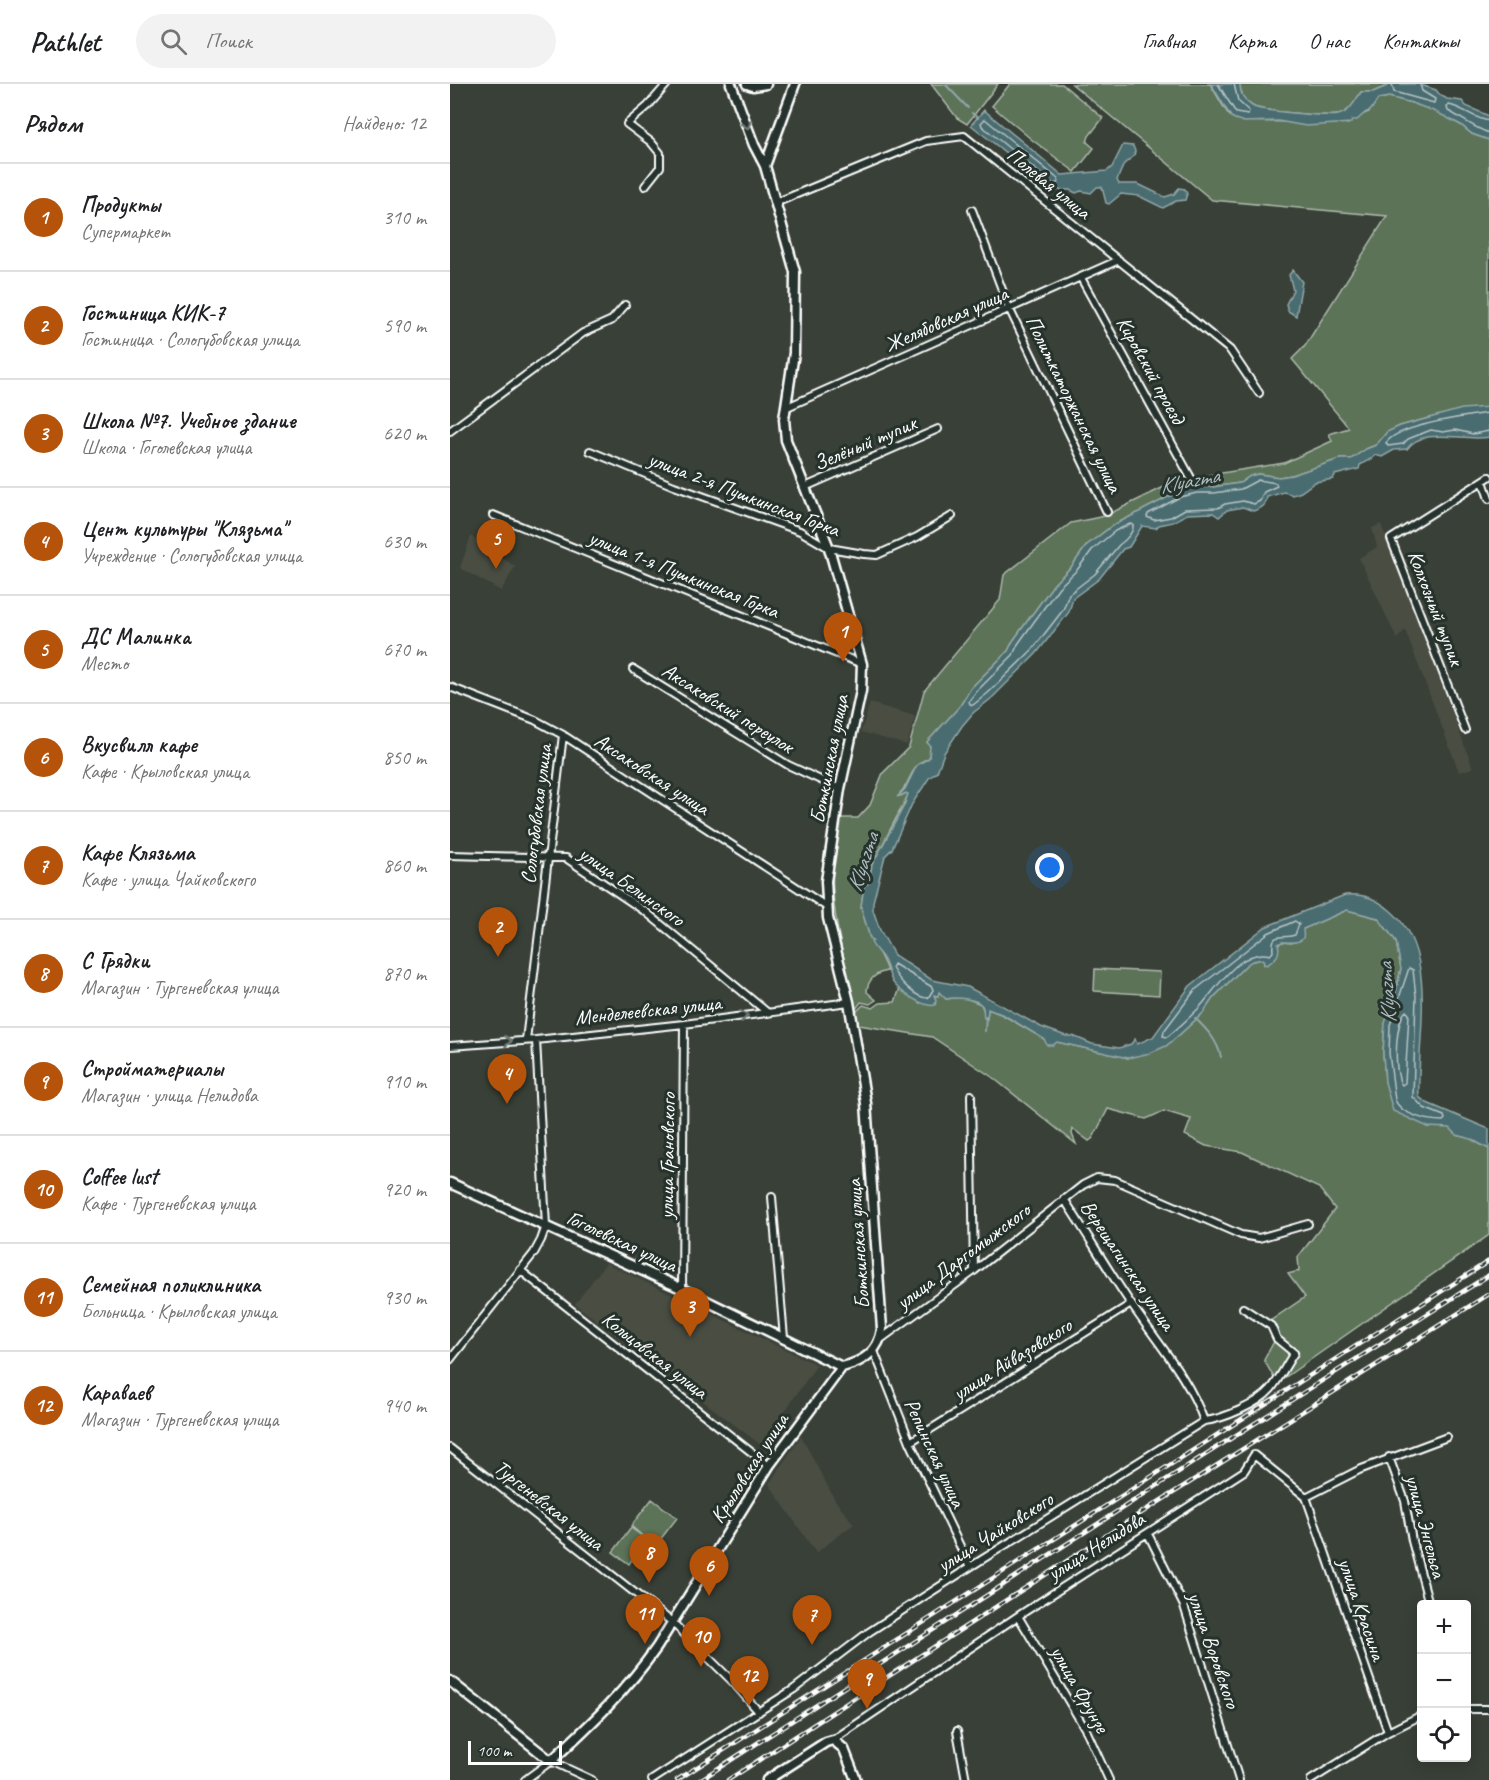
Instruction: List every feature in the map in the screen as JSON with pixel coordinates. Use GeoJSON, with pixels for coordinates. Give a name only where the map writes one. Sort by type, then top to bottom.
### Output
{"type":"FeatureCollection","features":[{"type":"Feature","properties":{"kind":"street"},"geometry":{"type":"LineString","coordinates":[[645,186],[660,167],[660,153],[651,142],[627,124],[667,84]]}},
{"type":"Feature","properties":{"kind":"street","name":"Боткинская улица"},"geometry":{"type":"LineString","coordinates":[[731,84],[754,145],[765,166],[795,272],[794,353],[785,408],[786,440],[829,548],[862,664],[861,691],[840,789],[826,881],[830,927],[849,1002],[869,1128],[882,1321],[881,1339],[874,1351]]}},
{"type":"Feature","properties":{"kind":"street"},"geometry":{"type":"LineString","coordinates":[[747,84],[753,86],[766,84]]}},
{"type":"Feature","properties":{"kind":"street"},"geometry":{"type":"LineString","coordinates":[[765,166],[795,84]]}},
{"type":"Feature","properties":{"kind":"street","name":"Полевая улица"},"geometry":{"type":"LineString","coordinates":[[775,203],[926,141],[964,136],[1230,350],[1258,393]]}},
{"type":"Feature","properties":{"kind":"street","name":"Политкаторжанская улица"},"geometry":{"type":"LineString","coordinates":[[972,210],[1010,308],[1107,512]]}},
{"type":"Feature","properties":{"kind":"street","name":"Желябовская улица"},"geometry":{"type":"LineString","coordinates":[[785,408],[1119,260]]}},
{"type":"Feature","properties":{"kind":"street","name":"Кировский проезд"},"geometry":{"type":"LineString","coordinates":[[1081,278],[1191,478]]}},
{"type":"Feature","properties":{"kind":"street"},"geometry":{"type":"LineString","coordinates":[[450,431],[583,333],[612,320],[625,305]]}},
{"type":"Feature","properties":{"kind":"street","name":"Зелёный тупик"},"geometry":{"type":"LineString","coordinates":[[805,487],[938,429]]}},
{"type":"Feature","properties":{"kind":"street","name":"улица 2-я Пушкинская Горка"},"geometry":{"type":"LineString","coordinates":[[590,451],[674,486],[800,531],[829,548],[877,555],[917,537],[952,516]]}},
{"type":"Feature","properties":{"kind":"street"},"geometry":{"type":"LineString","coordinates":[[1486,479],[1489,499]]}},
{"type":"Feature","properties":{"kind":"street","name":"Колхозный тупик"},"geometry":{"type":"LineString","coordinates":[[1465,730],[1392,539],[1486,479]]}},
{"type":"Feature","properties":{"kind":"street","name":"улица 1-я Пушкинская Горка"},"geometry":{"type":"LineString","coordinates":[[493,515],[862,664]]}},
{"type":"Feature","properties":{"kind":"street","name":"Аксаковский переулок"},"geometry":{"type":"LineString","coordinates":[[633,669],[788,765],[840,789]]}},
{"type":"Feature","properties":{"kind":"street","name":"Аксаковская улица"},"geometry":{"type":"LineString","coordinates":[[450,687],[535,720],[563,735],[827,907]]}},
{"type":"Feature","properties":{"kind":"street","name":"Сологубовская улица"},"geometry":{"type":"LineString","coordinates":[[526,1040],[563,735]]}},
{"type":"Feature","properties":{"kind":"street","name":"улица Белинского"},"geometry":{"type":"LineString","coordinates":[[450,855],[566,858],[646,912],[768,1013]]}},
{"type":"Feature","properties":{"kind":"street","name":"Менделеевская улица"},"geometry":{"type":"LineString","coordinates":[[450,1046],[536,1040],[684,1024],[849,1002]]}},
{"type":"Feature","properties":{"kind":"street","name":"улица Грановского"},"geometry":{"type":"LineString","coordinates":[[682,1289],[684,1024]]}},
{"type":"Feature","properties":{"kind":"street"},"geometry":{"type":"LineString","coordinates":[[450,1360],[538,1246],[546,1226],[536,1040]]}},
{"type":"Feature","properties":{"kind":"street"},"geometry":{"type":"LineString","coordinates":[[971,1095],[974,1271]]}},
{"type":"Feature","properties":{"kind":"street","name":"Верещагинская улица"},"geometry":{"type":"LineString","coordinates":[[1204,1421],[1199,1406],[1165,1350],[1131,1304],[1065,1199],[1097,1178],[1115,1180],[1241,1234],[1259,1238],[1308,1224]]}},
{"type":"Feature","properties":{"kind":"street","name":"Гоголевская улица"},"geometry":{"type":"LineString","coordinates":[[450,1183],[682,1289],[842,1367]]}},
{"type":"Feature","properties":{"kind":"street"},"geometry":{"type":"LineString","coordinates":[[772,1197],[784,1338]]}},
{"type":"Feature","properties":{"kind":"street","name":"улица Даргомыжского"},"geometry":{"type":"LineString","coordinates":[[881,1339],[974,1271],[1065,1199]]}},
{"type":"Feature","properties":{"kind":"street","name":"Кольцовская улица"},"geometry":{"type":"LineString","coordinates":[[520,1270],[770,1467]]}},
{"type":"Feature","properties":{"kind":"street","name":"улица Айвазовского"},"geometry":{"type":"LineString","coordinates":[[910,1442],[1131,1304]]}},
{"type":"Feature","properties":{"kind":"street","name":"улица Чайковского"},"geometry":{"type":"LineString","coordinates":[[652,1780],[794,1689],[869,1632],[970,1567],[1204,1421],[1218,1420],[1261,1398],[1271,1389],[1294,1353],[1277,1339],[1271,1326],[1243,1308]]}},
{"type":"Feature","properties":{"kind":"street"},"geometry":{"type":"LineString","coordinates":[[842,1367],[855,1363],[874,1351]]}},
{"type":"Feature","properties":{"kind":"street","name":"Репинская улица"},"geometry":{"type":"LineString","coordinates":[[874,1351],[910,1442],[970,1567]]}},
{"type":"Feature","properties":{"kind":"street","name":"Крыловская улица"},"geometry":{"type":"LineString","coordinates":[[525,1780],[551,1761],[637,1675],[770,1467],[842,1367]]}},
{"type":"Feature","properties":{"kind":"street"},"geometry":{"type":"LineString","coordinates":[[1306,1497],[1389,1457],[1447,1437]]}},
{"type":"Feature","properties":{"kind":"street","name":"Тургеневская улица"},"geometry":{"type":"LineString","coordinates":[[450,1448],[672,1622],[730,1679],[759,1712]]}},
{"type":"Feature","properties":{"kind":"street","name":"улица Нелидова"},"geometry":{"type":"LineString","coordinates":[[767,1780],[826,1742],[834,1740],[1018,1616],[1244,1471],[1254,1455],[1306,1497]]}},
{"type":"Feature","properties":{"kind":"street","name":"улица Энгельса"},"geometry":{"type":"LineString","coordinates":[[1389,1457],[1405,1501],[1412,1541],[1428,1600]]}},
{"type":"Feature","properties":{"kind":"street","name":"улица Красина"},"geometry":{"type":"LineString","coordinates":[[1306,1497],[1388,1732]]}},
{"type":"Feature","properties":{"kind":"street","name":"улица Воровского"},"geometry":{"type":"LineString","coordinates":[[1148,1534],[1184,1606],[1204,1663],[1239,1780]]}},
{"type":"Feature","properties":{"kind":"street","name":"улица Фрунзе"},"geometry":{"type":"LineString","coordinates":[[1018,1616],[1087,1732],[1109,1780]]}},
{"type":"Feature","properties":{"kind":"street"},"geometry":{"type":"LineString","coordinates":[[450,1681],[551,1761],[592,1780]]}},
{"type":"Feature","properties":{"kind":"street"},"geometry":{"type":"LineString","coordinates":[[1471,1709],[1489,1709]]}},
{"type":"Feature","properties":{"kind":"street"},"geometry":{"type":"LineString","coordinates":[[1311,1780],[1388,1732],[1417,1718]]}},
{"type":"Feature","properties":{"kind":"street"},"geometry":{"type":"LineString","coordinates":[[957,1731],[966,1780]]}},
{"type":"Feature","properties":{"kind":"street"},"geometry":{"type":"LineString","coordinates":[[834,1740],[844,1749],[856,1780]]}},
{"type":"Feature","properties":{"kind":"shaded area"},"geometry":{"type":"Polygon","coordinates":[[[1381,524],[1473,768],[1459,772],[1405,630],[1397,639],[1359,558],[1377,547],[1372,528],[1381,524]]]}},
{"type":"Feature","properties":{"kind":"shaded area"},"geometry":{"type":"Polygon","coordinates":[[[471,536],[494,556],[506,560],[515,567],[501,591],[460,568],[471,536]]]}},
{"type":"Feature","properties":{"kind":"shaded area"},"geometry":{"type":"Polygon","coordinates":[[[870,703],[915,716],[907,745],[861,732],[870,703]]]}},
{"type":"Feature","properties":{"kind":"shaded area"},"geometry":{"type":"Polygon","coordinates":[[[606,1263],[817,1365],[761,1445],[575,1304],[606,1263]]]}},
{"type":"Feature","properties":{"kind":"shaded area"},"geometry":{"type":"Polygon","coordinates":[[[801,1436],[835,1500],[854,1524],[816,1553],[769,1484],[801,1436]]]}},
{"type":"Feature","properties":{"kind":"green space"},"geometry":{"type":"Polygon","coordinates":[[[931,84],[998,84],[967,124],[957,118],[931,84]]]}},
{"type":"Feature","properties":{"kind":"green space"},"geometry":{"type":"Polygon","coordinates":[[[1010,84],[1062,84],[1103,118],[1087,142],[1094,148],[1075,172],[992,106],[1010,84]]]}},
{"type":"Feature","properties":{"kind":"green space"},"geometry":{"type":"Polygon","coordinates":[[[1072,84],[1210,84],[1230,116],[1237,119],[1266,122],[1348,124],[1352,119],[1369,112],[1378,99],[1389,97],[1436,111],[1472,134],[1489,140],[1489,407],[1400,426],[1387,432],[1376,445],[1351,459],[1340,459],[1292,475],[1279,477],[1258,474],[1240,483],[1196,487],[1178,492],[1112,526],[1087,545],[1072,566],[1054,584],[1008,651],[971,688],[960,706],[927,742],[930,746],[929,758],[917,766],[900,793],[901,796],[908,794],[872,865],[869,883],[864,886],[861,907],[870,938],[887,971],[879,973],[870,981],[867,992],[876,1000],[870,1004],[861,1002],[855,1010],[839,939],[833,889],[832,865],[841,818],[858,818],[870,805],[883,773],[909,747],[924,691],[1000,600],[1004,575],[1071,523],[1105,516],[1164,487],[1191,478],[1284,463],[1332,441],[1329,434],[1349,428],[1292,359],[1305,346],[1387,216],[1212,200],[1072,84]]]}},
{"type":"Feature","properties":{"kind":"green space"},"geometry":{"type":"Polygon","coordinates":[[[1240,84],[1392,84],[1373,92],[1361,92],[1345,112],[1332,115],[1259,109],[1248,103],[1240,84]]]}},
{"type":"Feature","properties":{"kind":"green space"},"geometry":{"type":"Polygon","coordinates":[[[1347,910],[1378,918],[1396,941],[1401,968],[1395,997],[1385,1024],[1383,1053],[1385,1082],[1428,1127],[1450,1127],[1457,1135],[1471,1139],[1489,1149],[1489,1235],[1277,1383],[1264,1360],[1277,1336],[1270,1321],[1305,1297],[1288,1274],[1299,1271],[1298,1257],[1335,1209],[1319,1188],[1242,1152],[1206,1146],[1185,1135],[1191,1119],[1164,1111],[1146,1119],[1108,1109],[1093,1138],[1089,1141],[1073,1129],[1072,1134],[1076,1144],[992,1077],[932,1037],[859,1025],[855,1013],[863,1005],[873,1008],[880,1003],[895,1002],[900,988],[920,1003],[939,991],[946,999],[963,997],[981,1004],[987,1019],[988,1009],[1044,1039],[1128,1058],[1179,1035],[1203,1013],[1213,998],[1246,965],[1263,959],[1264,964],[1281,942],[1298,941],[1303,929],[1347,910]]]}},
{"type":"Feature","properties":{"kind":"green space"},"geometry":{"type":"Polygon","coordinates":[[[1095,969],[1160,972],[1159,995],[1094,991],[1095,969]]]}},
{"type":"Feature","properties":{"kind":"green space"},"geometry":{"type":"Polygon","coordinates":[[[652,1499],[677,1518],[656,1545],[647,1539],[629,1564],[613,1552],[631,1528],[646,1539],[631,1526],[652,1499]]]}},
{"type":"Feature","properties":{"kind":"water"},"geometry":{"type":"Polygon","coordinates":[[[1211,84],[1240,84],[1246,100],[1260,109],[1338,115],[1351,106],[1361,92],[1373,92],[1392,84],[1418,84],[1436,90],[1447,99],[1462,101],[1466,106],[1489,116],[1489,140],[1472,134],[1461,125],[1436,112],[1389,97],[1378,99],[1371,110],[1357,120],[1352,120],[1351,123],[1306,126],[1278,121],[1244,122],[1231,117],[1211,84]]]}},
{"type":"Feature","properties":{"kind":"water"},"geometry":{"type":"Polygon","coordinates":[[[984,110],[1062,175],[1107,171],[1112,167],[1123,145],[1133,146],[1134,156],[1124,164],[1117,180],[1119,184],[1138,184],[1165,197],[1174,194],[1179,188],[1185,189],[1187,194],[1185,200],[1176,201],[1163,208],[1139,196],[1121,194],[1109,204],[1106,203],[1102,187],[1097,187],[1091,193],[1052,190],[971,125],[984,110]]]}},
{"type":"Feature","properties":{"kind":"water"},"geometry":{"type":"Polygon","coordinates":[[[1293,270],[1302,282],[1296,316],[1288,311],[1286,304],[1293,290],[1289,275],[1293,270]]]}},
{"type":"Feature","properties":{"kind":"water"},"geometry":{"type":"Polygon","coordinates":[[[1489,407],[1489,437],[1434,436],[1423,438],[1414,442],[1407,449],[1394,450],[1382,457],[1375,455],[1360,465],[1359,469],[1335,475],[1333,479],[1315,482],[1301,492],[1293,495],[1284,492],[1267,497],[1263,506],[1253,511],[1243,507],[1227,510],[1219,517],[1213,513],[1187,514],[1156,528],[1142,526],[1129,547],[1123,549],[1099,579],[1073,598],[1069,612],[1036,654],[962,726],[944,753],[937,772],[929,778],[912,804],[892,849],[885,856],[873,910],[880,930],[894,955],[932,980],[968,987],[1041,1027],[1092,1044],[1119,1048],[1131,1044],[1135,1039],[1137,1044],[1153,1037],[1190,986],[1265,927],[1345,895],[1370,898],[1391,911],[1406,929],[1416,950],[1421,974],[1422,999],[1419,1097],[1427,1103],[1489,1129],[1489,1149],[1471,1139],[1457,1135],[1450,1128],[1428,1127],[1393,1111],[1385,1082],[1383,1053],[1385,1023],[1395,997],[1401,969],[1396,941],[1378,918],[1347,910],[1303,929],[1302,940],[1278,944],[1278,954],[1267,965],[1264,964],[1263,959],[1246,965],[1213,998],[1203,1013],[1166,1046],[1150,1053],[1128,1058],[1057,1042],[1047,1045],[1044,1039],[1004,1015],[988,1009],[987,1019],[984,1018],[983,1008],[973,1000],[946,999],[939,992],[938,996],[934,995],[935,1005],[925,1004],[913,999],[894,984],[884,960],[871,942],[873,940],[870,938],[861,907],[864,886],[869,883],[872,865],[904,806],[908,794],[897,797],[905,789],[917,765],[929,758],[930,746],[927,742],[960,706],[971,688],[1008,651],[1054,584],[1072,566],[1087,545],[1112,526],[1178,492],[1196,487],[1240,483],[1258,474],[1279,477],[1292,475],[1340,459],[1351,459],[1376,445],[1387,432],[1400,426],[1462,409],[1489,407]]]}},
{"type":"Feature","properties":{"kind":"waterway"},"geometry":{"type":"LineString","coordinates":[[945,84],[968,108]]}},
{"type":"Feature","properties":{"kind":"waterway"},"geometry":{"type":"LineString","coordinates":[[972,113],[978,118]]}},
{"type":"Feature","properties":{"kind":"waterway"},"geometry":{"type":"LineString","coordinates":[[985,1031],[986,1016]]}},
{"type":"Feature","properties":{"kind":"waterway"},"geometry":{"type":"LineString","coordinates":[[1195,1018],[1211,1036],[1221,1057]]}},
{"type":"Feature","properties":{"kind":"railway"},"geometry":{"type":"LineString","coordinates":[[677,1780],[1489,1261]]}},
{"type":"Feature","properties":{"kind":"railway"},"geometry":{"type":"LineString","coordinates":[[700,1780],[1489,1275]]}},
{"type":"Feature","properties":{"kind":"railway"},"geometry":{"type":"LineString","coordinates":[[728,1780],[1138,1515],[1489,1294]]}},
{"type":"Feature","properties":{"kind":"place","name":"ДС Малинка"},"geometry":{"type":"Point","coordinates":[496,569]}},
{"type":"Feature","properties":{"kind":"place","name":"Продукты"},"geometry":{"type":"Point","coordinates":[843,662]}},
{"type":"Feature","properties":{"kind":"place","name":"Гостиница КИК-7"},"geometry":{"type":"Point","coordinates":[498,957]}},
{"type":"Feature","properties":{"kind":"place","name":"Цент культуры \"Клязьма\""},"geometry":{"type":"Point","coordinates":[507,1104]}},
{"type":"Feature","properties":{"kind":"place","name":"Школа №7. Учебное здание"},"geometry":{"type":"Point","coordinates":[690,1337]}},
{"type":"Feature","properties":{"kind":"place","name":"С Грядки"},"geometry":{"type":"Point","coordinates":[649,1583]}},
{"type":"Feature","properties":{"kind":"place","name":"Вкусвилл кафе"},"geometry":{"type":"Point","coordinates":[709,1596]}},
{"type":"Feature","properties":{"kind":"place","name":"Семейная поликлиника"},"geometry":{"type":"Point","coordinates":[645,1644]}},
{"type":"Feature","properties":{"kind":"place","name":"Кафе Клязьма"},"geometry":{"type":"Point","coordinates":[812,1645]}},
{"type":"Feature","properties":{"kind":"place","name":"Coffee lust"},"geometry":{"type":"Point","coordinates":[701,1667]}},
{"type":"Feature","properties":{"kind":"place","name":"Караваев"},"geometry":{"type":"Point","coordinates":[749,1706]}},
{"type":"Feature","properties":{"kind":"place","name":"Стройматериалы"},"geometry":{"type":"Point","coordinates":[867,1709]}},
{"type":"Feature","properties":{"kind":"water label","name":"Klyazma"},"geometry":{"type":"Point","coordinates":[1189,480]}},
{"type":"Feature","properties":{"kind":"water label","name":"Klyazma"},"geometry":{"type":"Point","coordinates":[862,862]}},
{"type":"Feature","properties":{"kind":"water label","name":"Klyazma"},"geometry":{"type":"Point","coordinates":[1386,993]}}]}
